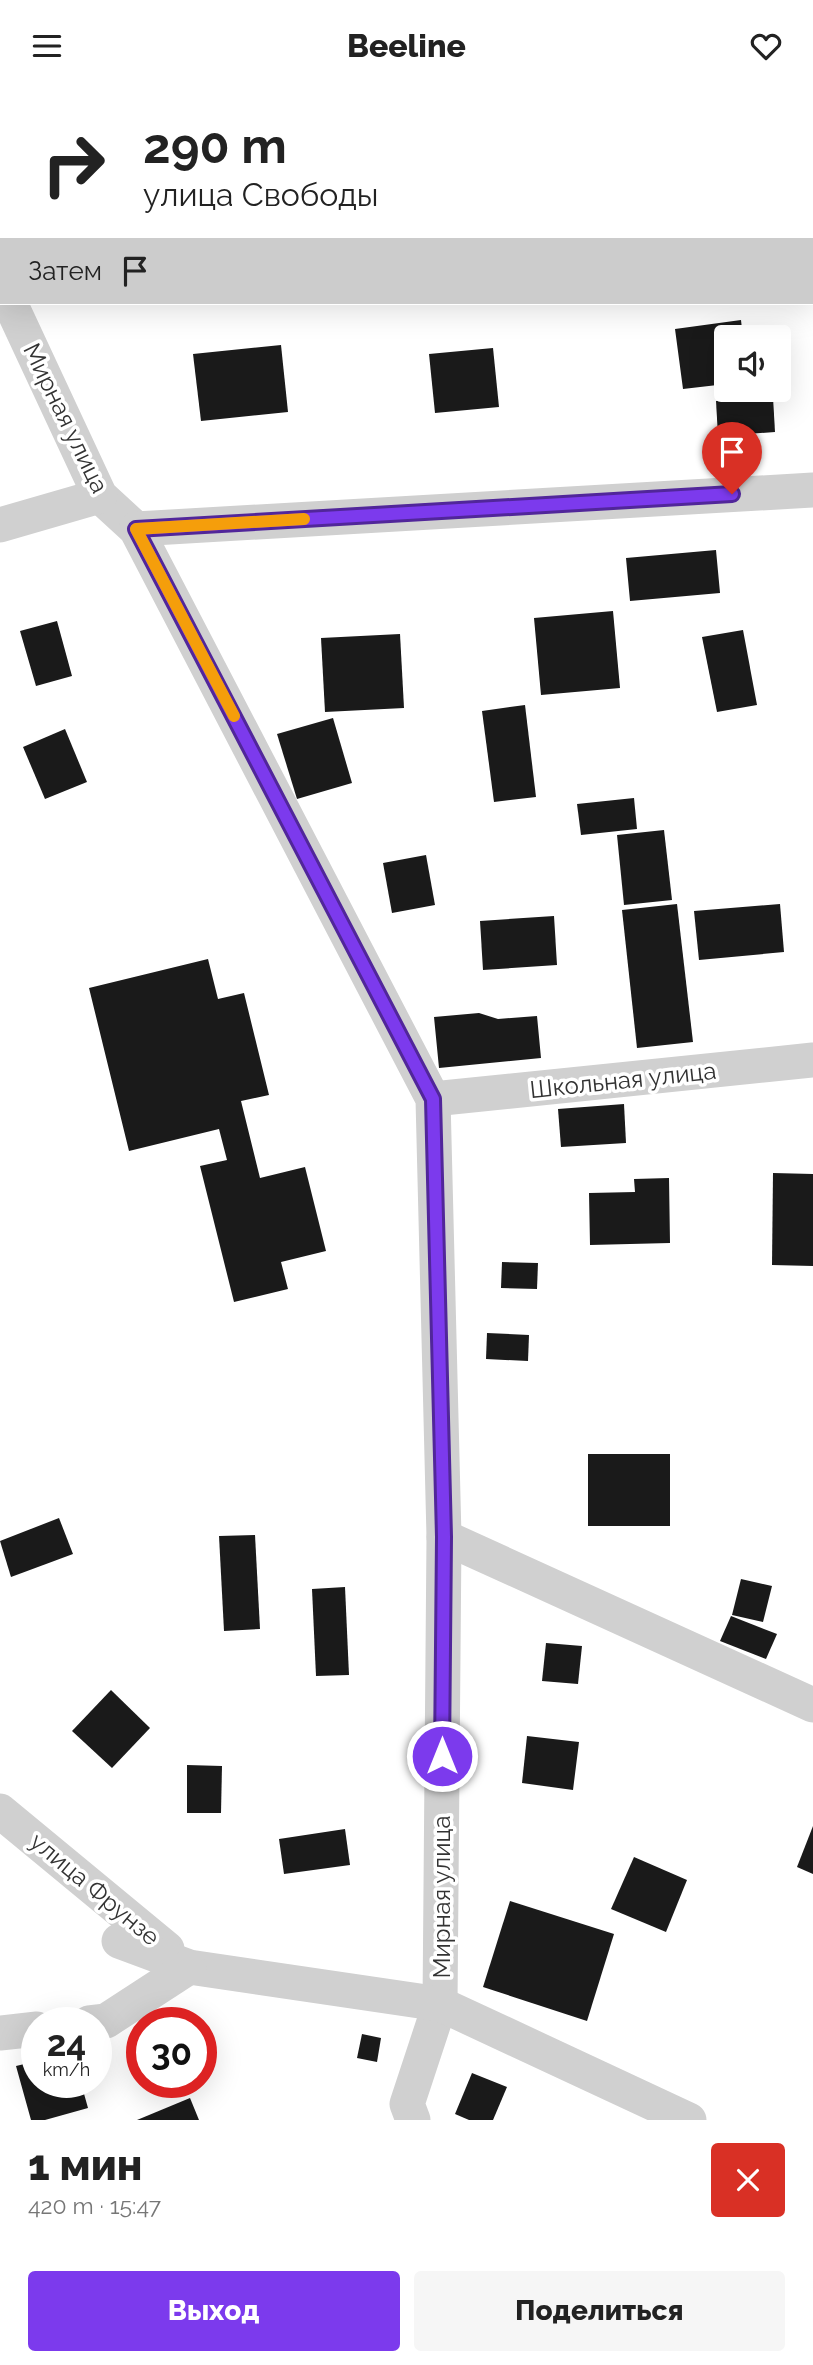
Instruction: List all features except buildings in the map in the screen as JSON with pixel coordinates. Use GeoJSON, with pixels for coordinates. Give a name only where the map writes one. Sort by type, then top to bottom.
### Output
{"type":"FeatureCollection","features":[{"type":"Feature","properties":{"kind":"street","name":"Мирная улица"},"geometry":{"type":"LineString","coordinates":[[11,305],[100,496],[136,529],[433,1099],[444,1537],[440,2004],[407,2104],[413,2120]]}},
{"type":"Feature","properties":{"kind":"street"},"geometry":{"type":"LineString","coordinates":[[136,529],[813,490]]}},
{"type":"Feature","properties":{"kind":"street"},"geometry":{"type":"LineString","coordinates":[[0,525],[100,496]]}},
{"type":"Feature","properties":{"kind":"street","name":"Школьная улица"},"geometry":{"type":"LineString","coordinates":[[433,1099],[813,1061]]}},
{"type":"Feature","properties":{"kind":"street"},"geometry":{"type":"LineString","coordinates":[[444,1537],[813,1705]]}},
{"type":"Feature","properties":{"kind":"street","name":"улица Фрунзе"},"geometry":{"type":"LineString","coordinates":[[0,1811],[189,1967]]}},
{"type":"Feature","properties":{"kind":"street"},"geometry":{"type":"LineString","coordinates":[[119,1941],[189,1967],[440,2004],[690,2120]]}},
{"type":"Feature","properties":{"kind":"street"},"geometry":{"type":"LineString","coordinates":[[112,2017],[189,1967]]}},
{"type":"Feature","properties":{"kind":"street"},"geometry":{"type":"LineString","coordinates":[[0,2033],[21,2031]]}},
{"type":"Feature","properties":{"kind":"slow traffic"},"geometry":{"type":"LineString","coordinates":[[234,716],[136,529],[304,519]]}},
{"type":"Feature","properties":{"kind":"route"},"geometry":{"type":"LineString","coordinates":[[442,1756],[444,1537],[433,1099],[136,529],[732,494]]}}]}
